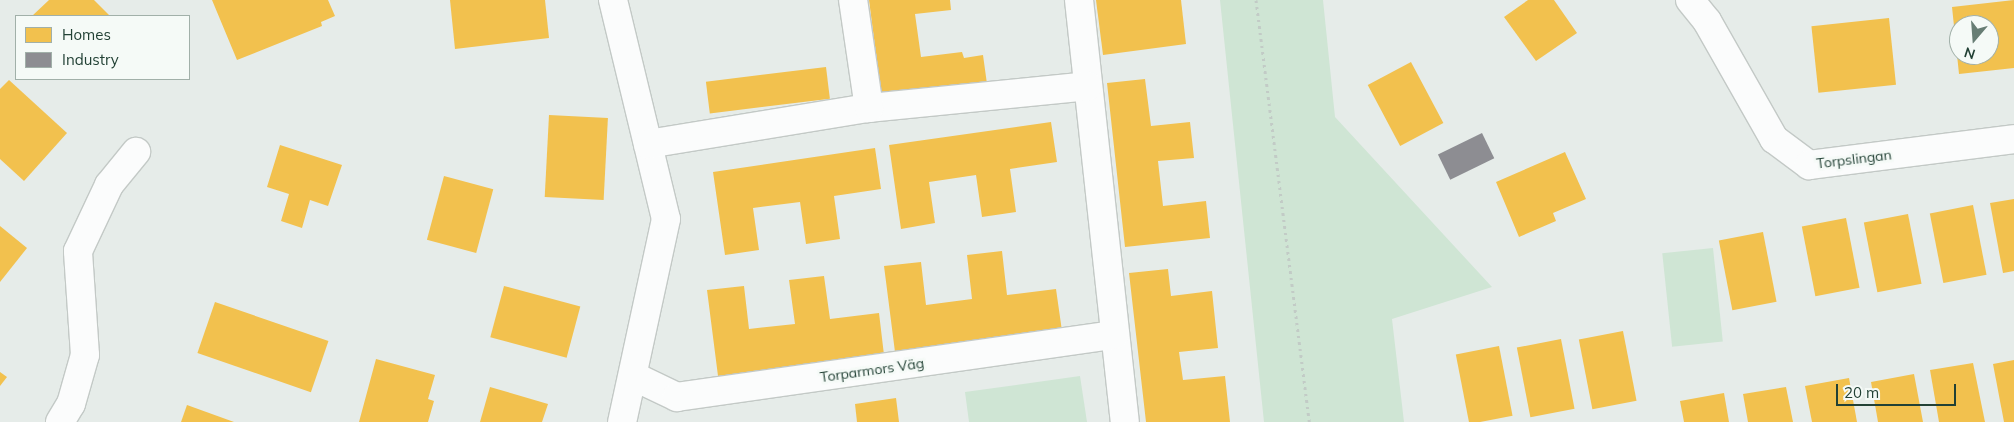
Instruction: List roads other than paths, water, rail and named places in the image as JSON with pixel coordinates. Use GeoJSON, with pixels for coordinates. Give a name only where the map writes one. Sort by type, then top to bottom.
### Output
{"type":"FeatureCollection","features":[{"type":"Feature","properties":{"kind":"street"},"geometry":{"type":"LineString","coordinates":[[613,0],[666,220],[622,422]]}},
{"type":"Feature","properties":{"kind":"street"},"geometry":{"type":"LineString","coordinates":[[854,0],[869,108]]}},
{"type":"Feature","properties":{"kind":"street"},"geometry":{"type":"LineString","coordinates":[[1079,0],[1124,422]]}},
{"type":"Feature","properties":{"kind":"street","name":"Torpslingan"},"geometry":{"type":"LineString","coordinates":[[1690,0],[1708,21],[1774,139],[1809,165],[2014,139]]}},
{"type":"Feature","properties":{"kind":"street"},"geometry":{"type":"LineString","coordinates":[[648,144],[869,108],[1088,86]]}},
{"type":"Feature","properties":{"kind":"street"},"geometry":{"type":"LineString","coordinates":[[60,422],[71,404],[85,355],[78,251],[109,185],[136,152]]}},
{"type":"Feature","properties":{"kind":"street","name":"Torparmors Väg"},"geometry":{"type":"LineString","coordinates":[[632,376],[677,397],[1115,335]]}}]}
